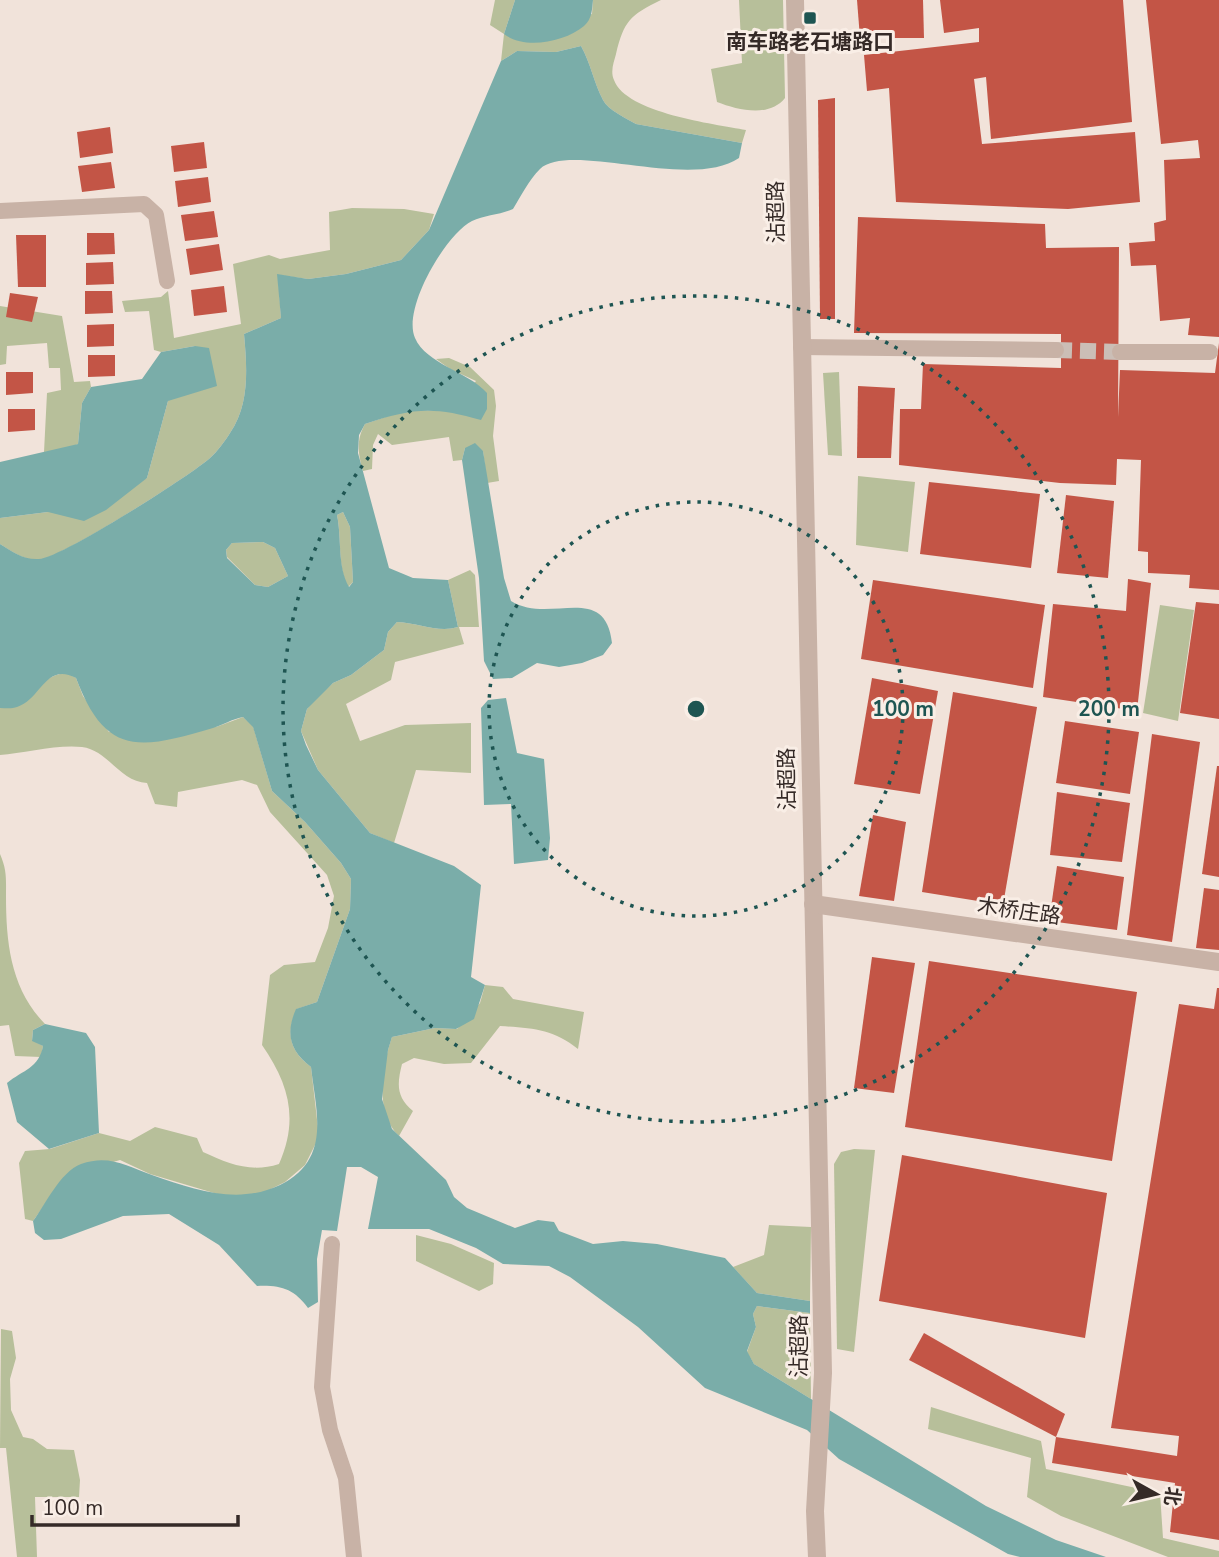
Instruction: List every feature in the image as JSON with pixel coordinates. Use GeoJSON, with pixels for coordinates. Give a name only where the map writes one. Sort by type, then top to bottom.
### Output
{"type":"FeatureCollection","features":[{"type":"Feature","properties":{"kind":"street","name":"沾超路"},"geometry":{"type":"LineString","coordinates":[[795,0],[821,1404],[817,1445],[817,1557]]}},
{"type":"Feature","properties":{"kind":"street"},"geometry":{"type":"LineString","coordinates":[[0,211],[144,204],[156,215],[167,281]]}},
{"type":"Feature","properties":{"kind":"street"},"geometry":{"type":"LineString","coordinates":[[801,347],[1056,350]]}},
{"type":"Feature","properties":{"kind":"street"},"geometry":{"type":"LineString","coordinates":[[1120,352],[1210,352]]}},
{"type":"Feature","properties":{"kind":"street","name":"木桥庄路"},"geometry":{"type":"LineString","coordinates":[[813,904],[1219,962]]}},
{"type":"Feature","properties":{"kind":"street"},"geometry":{"type":"LineString","coordinates":[[332,1244],[322,1387],[330,1430],[346,1478],[354,1557]]}},
{"type":"Feature","properties":{"kind":"green space"},"geometry":{"type":"Polygon","coordinates":[[[495,0],[515,0],[504,34],[490,25],[495,0]]]}},
{"type":"Feature","properties":{"kind":"green space"},"geometry":{"type":"Polygon","coordinates":[[[593,0],[661,0],[635,15],[626,26],[613,63],[614,80],[622,91],[635,101],[653,109],[746,130],[742,143],[636,124],[605,104],[581,46],[556,52],[517,51],[501,61],[504,34],[592,14],[593,0]]]}},
{"type":"Feature","properties":{"kind":"green space"},"geometry":{"type":"Polygon","coordinates":[[[739,0],[783,0],[785,98],[771,108],[744,110],[717,102],[711,69],[742,63],[739,0]]]}},
{"type":"Feature","properties":{"kind":"green space"},"geometry":{"type":"Polygon","coordinates":[[[352,208],[404,209],[434,214],[429,230],[401,260],[346,274],[308,279],[278,275],[281,318],[244,334],[246,385],[241,410],[230,433],[213,456],[125,515],[51,556],[39,560],[28,559],[0,544],[0,518],[48,512],[147,478],[168,401],[195,346],[161,352],[154,350],[149,311],[125,312],[122,301],[161,297],[168,291],[174,338],[241,324],[233,264],[269,255],[280,259],[330,250],[329,212],[352,208]]]}},
{"type":"Feature","properties":{"kind":"green space"},"geometry":{"type":"Polygon","coordinates":[[[0,306],[62,316],[74,382],[90,381],[91,387],[82,403],[78,444],[61,451],[44,452],[47,393],[61,390],[60,368],[49,368],[47,343],[7,346],[6,364],[0,365],[0,306]]]}},
{"type":"Feature","properties":{"kind":"green space"},"geometry":{"type":"Polygon","coordinates":[[[449,358],[470,367],[494,390],[496,406],[493,436],[499,481],[487,483],[483,451],[465,448],[462,460],[453,461],[449,437],[392,445],[378,434],[373,445],[372,469],[363,471],[359,447],[365,424],[406,410],[452,411],[476,381],[436,359],[449,358]]]}},
{"type":"Feature","properties":{"kind":"green space"},"geometry":{"type":"Polygon","coordinates":[[[839,372],[842,456],[828,455],[823,373],[839,372]]]}},
{"type":"Feature","properties":{"kind":"green space"},"geometry":{"type":"Polygon","coordinates":[[[858,476],[915,482],[908,552],[856,545],[858,476]]]}},
{"type":"Feature","properties":{"kind":"green space"},"geometry":{"type":"Polygon","coordinates":[[[343,512],[350,527],[353,582],[348,587],[342,570],[337,515],[343,512]]]}},
{"type":"Feature","properties":{"kind":"green space"},"geometry":{"type":"Polygon","coordinates":[[[263,542],[275,548],[288,576],[268,587],[255,585],[227,557],[226,550],[232,543],[263,542]]]}},
{"type":"Feature","properties":{"kind":"green space"},"geometry":{"type":"Polygon","coordinates":[[[470,570],[475,575],[479,627],[459,627],[464,644],[395,662],[391,680],[346,704],[360,741],[405,725],[471,723],[471,773],[416,770],[394,843],[370,833],[318,770],[301,731],[307,709],[333,683],[351,675],[384,650],[388,632],[397,622],[436,628],[458,627],[448,580],[470,570]]]}},
{"type":"Feature","properties":{"kind":"green space"},"geometry":{"type":"Polygon","coordinates":[[[1160,605],[1194,610],[1178,721],[1143,713],[1160,605]]]}},
{"type":"Feature","properties":{"kind":"green space"},"geometry":{"type":"Polygon","coordinates":[[[67,673],[76,678],[83,696],[109,732],[216,727],[243,717],[253,726],[272,791],[305,822],[341,863],[351,879],[350,909],[317,1002],[297,1009],[291,1026],[294,1048],[311,1067],[319,1137],[305,1165],[285,1182],[259,1195],[224,1196],[150,1174],[120,1160],[65,1176],[33,1221],[25,1219],[19,1163],[25,1151],[50,1149],[99,1133],[130,1141],[155,1127],[197,1138],[203,1152],[231,1163],[259,1168],[279,1164],[289,1132],[290,1117],[285,1088],[262,1045],[270,975],[284,965],[315,962],[328,928],[334,896],[327,875],[270,812],[257,785],[242,780],[178,792],[177,807],[155,804],[147,783],[129,777],[91,749],[63,747],[0,755],[0,708],[22,702],[47,679],[67,673]]]}},
{"type":"Feature","properties":{"kind":"green space"},"geometry":{"type":"Polygon","coordinates":[[[0,854],[6,875],[7,931],[13,965],[25,996],[45,1024],[33,1030],[32,1040],[43,1046],[41,1057],[15,1056],[9,1025],[0,1026],[0,854]]]}},
{"type":"Feature","properties":{"kind":"green space"},"geometry":{"type":"Polygon","coordinates":[[[485,985],[503,987],[513,999],[584,1012],[578,1049],[551,1033],[500,1026],[471,1063],[444,1064],[414,1058],[402,1064],[400,1071],[399,1090],[403,1101],[413,1111],[399,1136],[386,1114],[382,1088],[385,1061],[392,1037],[435,1028],[457,1029],[480,1003],[485,985]]]}},
{"type":"Feature","properties":{"kind":"green space"},"geometry":{"type":"Polygon","coordinates":[[[854,1149],[875,1150],[854,1352],[837,1349],[834,1164],[841,1152],[854,1149]]]}},
{"type":"Feature","properties":{"kind":"green space"},"geometry":{"type":"Polygon","coordinates":[[[769,1225],[811,1227],[810,1301],[757,1293],[733,1267],[764,1255],[769,1225]]]}},
{"type":"Feature","properties":{"kind":"green space"},"geometry":{"type":"Polygon","coordinates":[[[416,1235],[451,1244],[494,1263],[493,1284],[479,1291],[416,1261],[416,1235]]]}},
{"type":"Feature","properties":{"kind":"green space"},"geometry":{"type":"Polygon","coordinates":[[[757,1306],[810,1313],[811,1399],[754,1364],[747,1352],[756,1327],[753,1314],[757,1306]]]}},
{"type":"Feature","properties":{"kind":"green space"},"geometry":{"type":"Polygon","coordinates":[[[1,1329],[12,1331],[16,1358],[10,1379],[11,1410],[23,1437],[33,1439],[47,1449],[74,1450],[80,1480],[79,1497],[35,1497],[37,1557],[17,1557],[6,1448],[0,1448],[1,1329]]]}},
{"type":"Feature","properties":{"kind":"green space"},"geometry":{"type":"Polygon","coordinates":[[[931,1407],[1041,1441],[1046,1469],[1160,1493],[1163,1538],[1219,1551],[1219,1557],[1168,1557],[1061,1516],[1027,1497],[1031,1458],[928,1429],[931,1407]]]}},
{"type":"Feature","properties":{"kind":"water"},"geometry":{"type":"Polygon","coordinates":[[[515,0],[593,0],[587,23],[576,32],[556,40],[533,43],[512,39],[504,34],[515,0]]]}},
{"type":"Feature","properties":{"kind":"water"},"geometry":{"type":"Polygon","coordinates":[[[581,46],[605,104],[636,124],[742,143],[739,158],[718,167],[692,170],[577,160],[555,162],[536,173],[513,209],[477,219],[461,229],[428,274],[415,309],[413,325],[415,338],[428,355],[470,379],[487,393],[487,409],[481,420],[450,412],[410,412],[365,424],[359,435],[358,453],[389,568],[413,578],[448,580],[458,627],[436,628],[397,622],[388,632],[384,650],[351,675],[333,683],[307,709],[301,731],[318,770],[370,833],[454,866],[481,885],[471,977],[485,985],[474,1019],[456,1029],[435,1028],[392,1037],[382,1099],[392,1129],[446,1180],[454,1197],[467,1208],[515,1228],[538,1220],[554,1222],[559,1231],[593,1244],[623,1241],[657,1244],[725,1258],[757,1293],[810,1301],[810,1313],[757,1306],[753,1314],[756,1327],[747,1351],[754,1364],[986,1506],[1056,1540],[1106,1557],[1020,1557],[1008,1554],[839,1459],[807,1430],[705,1388],[638,1327],[570,1277],[549,1266],[503,1264],[476,1248],[429,1229],[368,1229],[378,1177],[361,1167],[347,1167],[337,1231],[322,1230],[317,1259],[318,1302],[308,1308],[292,1292],[273,1286],[257,1286],[219,1245],[169,1214],[123,1216],[61,1239],[44,1240],[35,1233],[33,1221],[60,1181],[73,1168],[91,1161],[118,1162],[184,1186],[232,1195],[264,1191],[280,1185],[307,1162],[314,1148],[317,1117],[311,1067],[294,1048],[291,1026],[296,1009],[317,1002],[350,909],[351,879],[341,863],[305,822],[272,791],[253,727],[243,717],[165,740],[146,743],[129,741],[114,735],[100,723],[76,678],[66,674],[50,678],[25,703],[15,708],[0,708],[0,544],[28,558],[39,559],[51,555],[124,515],[210,458],[228,436],[241,410],[246,385],[244,334],[281,318],[277,274],[308,279],[346,274],[401,260],[429,230],[501,61],[517,51],[556,52],[581,46]],[[343,512],[337,515],[341,561],[349,587],[353,582],[350,527],[343,512]],[[263,542],[232,543],[226,550],[227,558],[255,585],[268,587],[288,576],[275,548],[263,542]]]}},
{"type":"Feature","properties":{"kind":"water"},"geometry":{"type":"Polygon","coordinates":[[[195,346],[209,348],[217,386],[168,401],[147,478],[106,510],[84,521],[48,512],[0,518],[0,462],[78,444],[82,403],[91,387],[142,379],[161,352],[195,346]]]}},
{"type":"Feature","properties":{"kind":"water"},"geometry":{"type":"Polygon","coordinates":[[[475,443],[483,451],[504,578],[511,601],[526,607],[587,609],[599,614],[607,624],[612,643],[603,655],[582,663],[559,667],[537,663],[512,678],[493,679],[484,661],[479,578],[462,460],[465,448],[475,443]]]}},
{"type":"Feature","properties":{"kind":"water"},"geometry":{"type":"Polygon","coordinates":[[[506,698],[517,753],[544,759],[550,838],[548,860],[514,864],[511,804],[484,805],[481,708],[488,700],[506,698]]]}},
{"type":"Feature","properties":{"kind":"water"},"geometry":{"type":"Polygon","coordinates":[[[45,1024],[86,1033],[95,1047],[99,1133],[49,1149],[17,1122],[7,1083],[30,1068],[38,1059],[43,1046],[32,1041],[33,1030],[45,1024]]]}},
{"type":"Feature","properties":{"kind":"building"},"geometry":{"type":"Polygon","coordinates":[[[857,0],[923,0],[924,38],[860,38],[857,0]]]}},
{"type":"Feature","properties":{"kind":"building"},"geometry":{"type":"Polygon","coordinates":[[[940,0],[1123,0],[1132,122],[991,139],[986,77],[974,79],[982,144],[1135,132],[1140,202],[1068,209],[896,202],[889,88],[867,91],[864,55],[979,42],[979,28],[944,33],[940,0]]]}},
{"type":"Feature","properties":{"kind":"building"},"geometry":{"type":"Polygon","coordinates":[[[1146,0],[1219,0],[1219,337],[1188,335],[1190,318],[1160,321],[1156,265],[1131,266],[1129,243],[1155,241],[1154,223],[1166,220],[1164,160],[1200,158],[1198,140],[1161,144],[1146,0]]]}},
{"type":"Feature","properties":{"kind":"building"},"geometry":{"type":"Polygon","coordinates":[[[835,98],[835,319],[820,319],[818,100],[835,98]]]}},
{"type":"Feature","properties":{"kind":"building"},"geometry":{"type":"Polygon","coordinates":[[[110,127],[113,153],[80,158],[77,132],[110,127]]]}},
{"type":"Feature","properties":{"kind":"building"},"geometry":{"type":"Polygon","coordinates":[[[204,142],[207,168],[174,172],[171,146],[204,142]]]}},
{"type":"Feature","properties":{"kind":"building"},"geometry":{"type":"Polygon","coordinates":[[[111,162],[115,188],[82,192],[78,166],[111,162]]]}},
{"type":"Feature","properties":{"kind":"building"},"geometry":{"type":"Polygon","coordinates":[[[208,177],[211,202],[178,207],[175,181],[208,177]]]}},
{"type":"Feature","properties":{"kind":"building"},"geometry":{"type":"Polygon","coordinates":[[[214,211],[218,237],[185,241],[181,215],[214,211]]]}},
{"type":"Feature","properties":{"kind":"building"},"geometry":{"type":"Polygon","coordinates":[[[858,217],[1045,224],[1046,248],[1119,247],[1118,417],[1120,370],[1215,373],[1219,343],[1219,590],[1189,588],[1190,575],[1148,573],[1148,552],[1138,551],[1141,460],[1117,459],[1116,485],[1060,483],[899,465],[900,409],[921,409],[923,364],[1061,368],[1061,334],[854,333],[858,217]]]}},
{"type":"Feature","properties":{"kind":"building"},"geometry":{"type":"Polygon","coordinates":[[[87,233],[114,233],[115,254],[87,255],[87,233]]]}},
{"type":"Feature","properties":{"kind":"building"},"geometry":{"type":"Polygon","coordinates":[[[16,235],[46,235],[46,287],[18,287],[16,235]]]}},
{"type":"Feature","properties":{"kind":"building"},"geometry":{"type":"Polygon","coordinates":[[[219,244],[223,270],[190,275],[186,249],[219,244]]]}},
{"type":"Feature","properties":{"kind":"building"},"geometry":{"type":"Polygon","coordinates":[[[113,262],[114,284],[86,285],[86,263],[113,262]]]}},
{"type":"Feature","properties":{"kind":"building"},"geometry":{"type":"Polygon","coordinates":[[[224,286],[227,312],[194,316],[191,290],[224,286]]]}},
{"type":"Feature","properties":{"kind":"building"},"geometry":{"type":"Polygon","coordinates":[[[85,291],[112,291],[113,313],[85,314],[85,291]]]}},
{"type":"Feature","properties":{"kind":"building"},"geometry":{"type":"Polygon","coordinates":[[[10,293],[38,297],[32,322],[6,317],[10,293]]]}},
{"type":"Feature","properties":{"kind":"building"},"geometry":{"type":"Polygon","coordinates":[[[114,324],[114,346],[87,347],[87,325],[114,324]]]}},
{"type":"Feature","properties":{"kind":"building"},"geometry":{"type":"Polygon","coordinates":[[[88,355],[115,355],[115,376],[88,377],[88,355]]]}},
{"type":"Feature","properties":{"kind":"building"},"geometry":{"type":"Polygon","coordinates":[[[6,372],[33,372],[33,393],[6,395],[6,372]]]}},
{"type":"Feature","properties":{"kind":"building"},"geometry":{"type":"Polygon","coordinates":[[[858,386],[895,388],[891,458],[857,458],[858,386]]]}},
{"type":"Feature","properties":{"kind":"building"},"geometry":{"type":"Polygon","coordinates":[[[8,409],[35,409],[35,430],[8,432],[8,409]]]}},
{"type":"Feature","properties":{"kind":"building"},"geometry":{"type":"Polygon","coordinates":[[[929,482],[1040,494],[1031,568],[920,554],[929,482]]]}},
{"type":"Feature","properties":{"kind":"building"},"geometry":{"type":"Polygon","coordinates":[[[1066,495],[1114,501],[1108,578],[1057,573],[1066,495]]]}},
{"type":"Feature","properties":{"kind":"building"},"geometry":{"type":"Polygon","coordinates":[[[1128,579],[1151,583],[1137,711],[1043,697],[1053,604],[1126,611],[1128,579]]]}},
{"type":"Feature","properties":{"kind":"building"},"geometry":{"type":"Polygon","coordinates":[[[873,580],[1045,605],[1033,688],[861,659],[873,580]]]}},
{"type":"Feature","properties":{"kind":"building"},"geometry":{"type":"Polygon","coordinates":[[[1196,602],[1219,604],[1219,719],[1180,713],[1196,602]]]}},
{"type":"Feature","properties":{"kind":"building"},"geometry":{"type":"Polygon","coordinates":[[[872,678],[938,691],[920,794],[854,784],[872,678]]]}},
{"type":"Feature","properties":{"kind":"building"},"geometry":{"type":"Polygon","coordinates":[[[953,692],[1037,707],[1003,905],[922,892],[953,692]]]}},
{"type":"Feature","properties":{"kind":"building"},"geometry":{"type":"Polygon","coordinates":[[[1065,721],[1139,732],[1130,794],[1056,783],[1065,721]]]}},
{"type":"Feature","properties":{"kind":"building"},"geometry":{"type":"Polygon","coordinates":[[[1152,734],[1200,742],[1172,942],[1127,935],[1152,734]]]}},
{"type":"Feature","properties":{"kind":"building"},"geometry":{"type":"Polygon","coordinates":[[[1219,766],[1219,877],[1202,874],[1219,766]]]}},
{"type":"Feature","properties":{"kind":"building"},"geometry":{"type":"Polygon","coordinates":[[[1057,792],[1130,803],[1122,862],[1050,855],[1057,792]]]}},
{"type":"Feature","properties":{"kind":"building"},"geometry":{"type":"Polygon","coordinates":[[[873,815],[906,822],[894,901],[859,896],[873,815]]]}},
{"type":"Feature","properties":{"kind":"building"},"geometry":{"type":"Polygon","coordinates":[[[1057,866],[1124,877],[1117,930],[1049,921],[1057,866]]]}},
{"type":"Feature","properties":{"kind":"building"},"geometry":{"type":"Polygon","coordinates":[[[1204,888],[1219,890],[1219,950],[1196,948],[1204,888]]]}},
{"type":"Feature","properties":{"kind":"building"},"geometry":{"type":"Polygon","coordinates":[[[872,957],[915,963],[894,1093],[854,1088],[872,957]]]}},
{"type":"Feature","properties":{"kind":"building"},"geometry":{"type":"Polygon","coordinates":[[[929,961],[1137,992],[1112,1161],[905,1127],[929,961]]]}},
{"type":"Feature","properties":{"kind":"building"},"geometry":{"type":"Polygon","coordinates":[[[1217,988],[1219,1540],[1170,1532],[1175,1483],[1052,1463],[1056,1437],[1177,1456],[1179,1436],[1111,1428],[1179,1004],[1214,1009],[1217,988]]]}},
{"type":"Feature","properties":{"kind":"building"},"geometry":{"type":"Polygon","coordinates":[[[902,1155],[1107,1193],[1085,1338],[879,1301],[902,1155]]]}},
{"type":"Feature","properties":{"kind":"building"},"geometry":{"type":"Polygon","coordinates":[[[924,1333],[1065,1414],[1056,1437],[909,1360],[924,1333]]]}},
{"type":"Feature","properties":{"kind":"tunnel"},"geometry":{"type":"LineString","coordinates":[[1056,350],[1120,352]]}},
{"type":"Feature","properties":{"kind":"place","name":"南车路老石塘路口"},"geometry":{"type":"Point","coordinates":[810,18]}}]}
